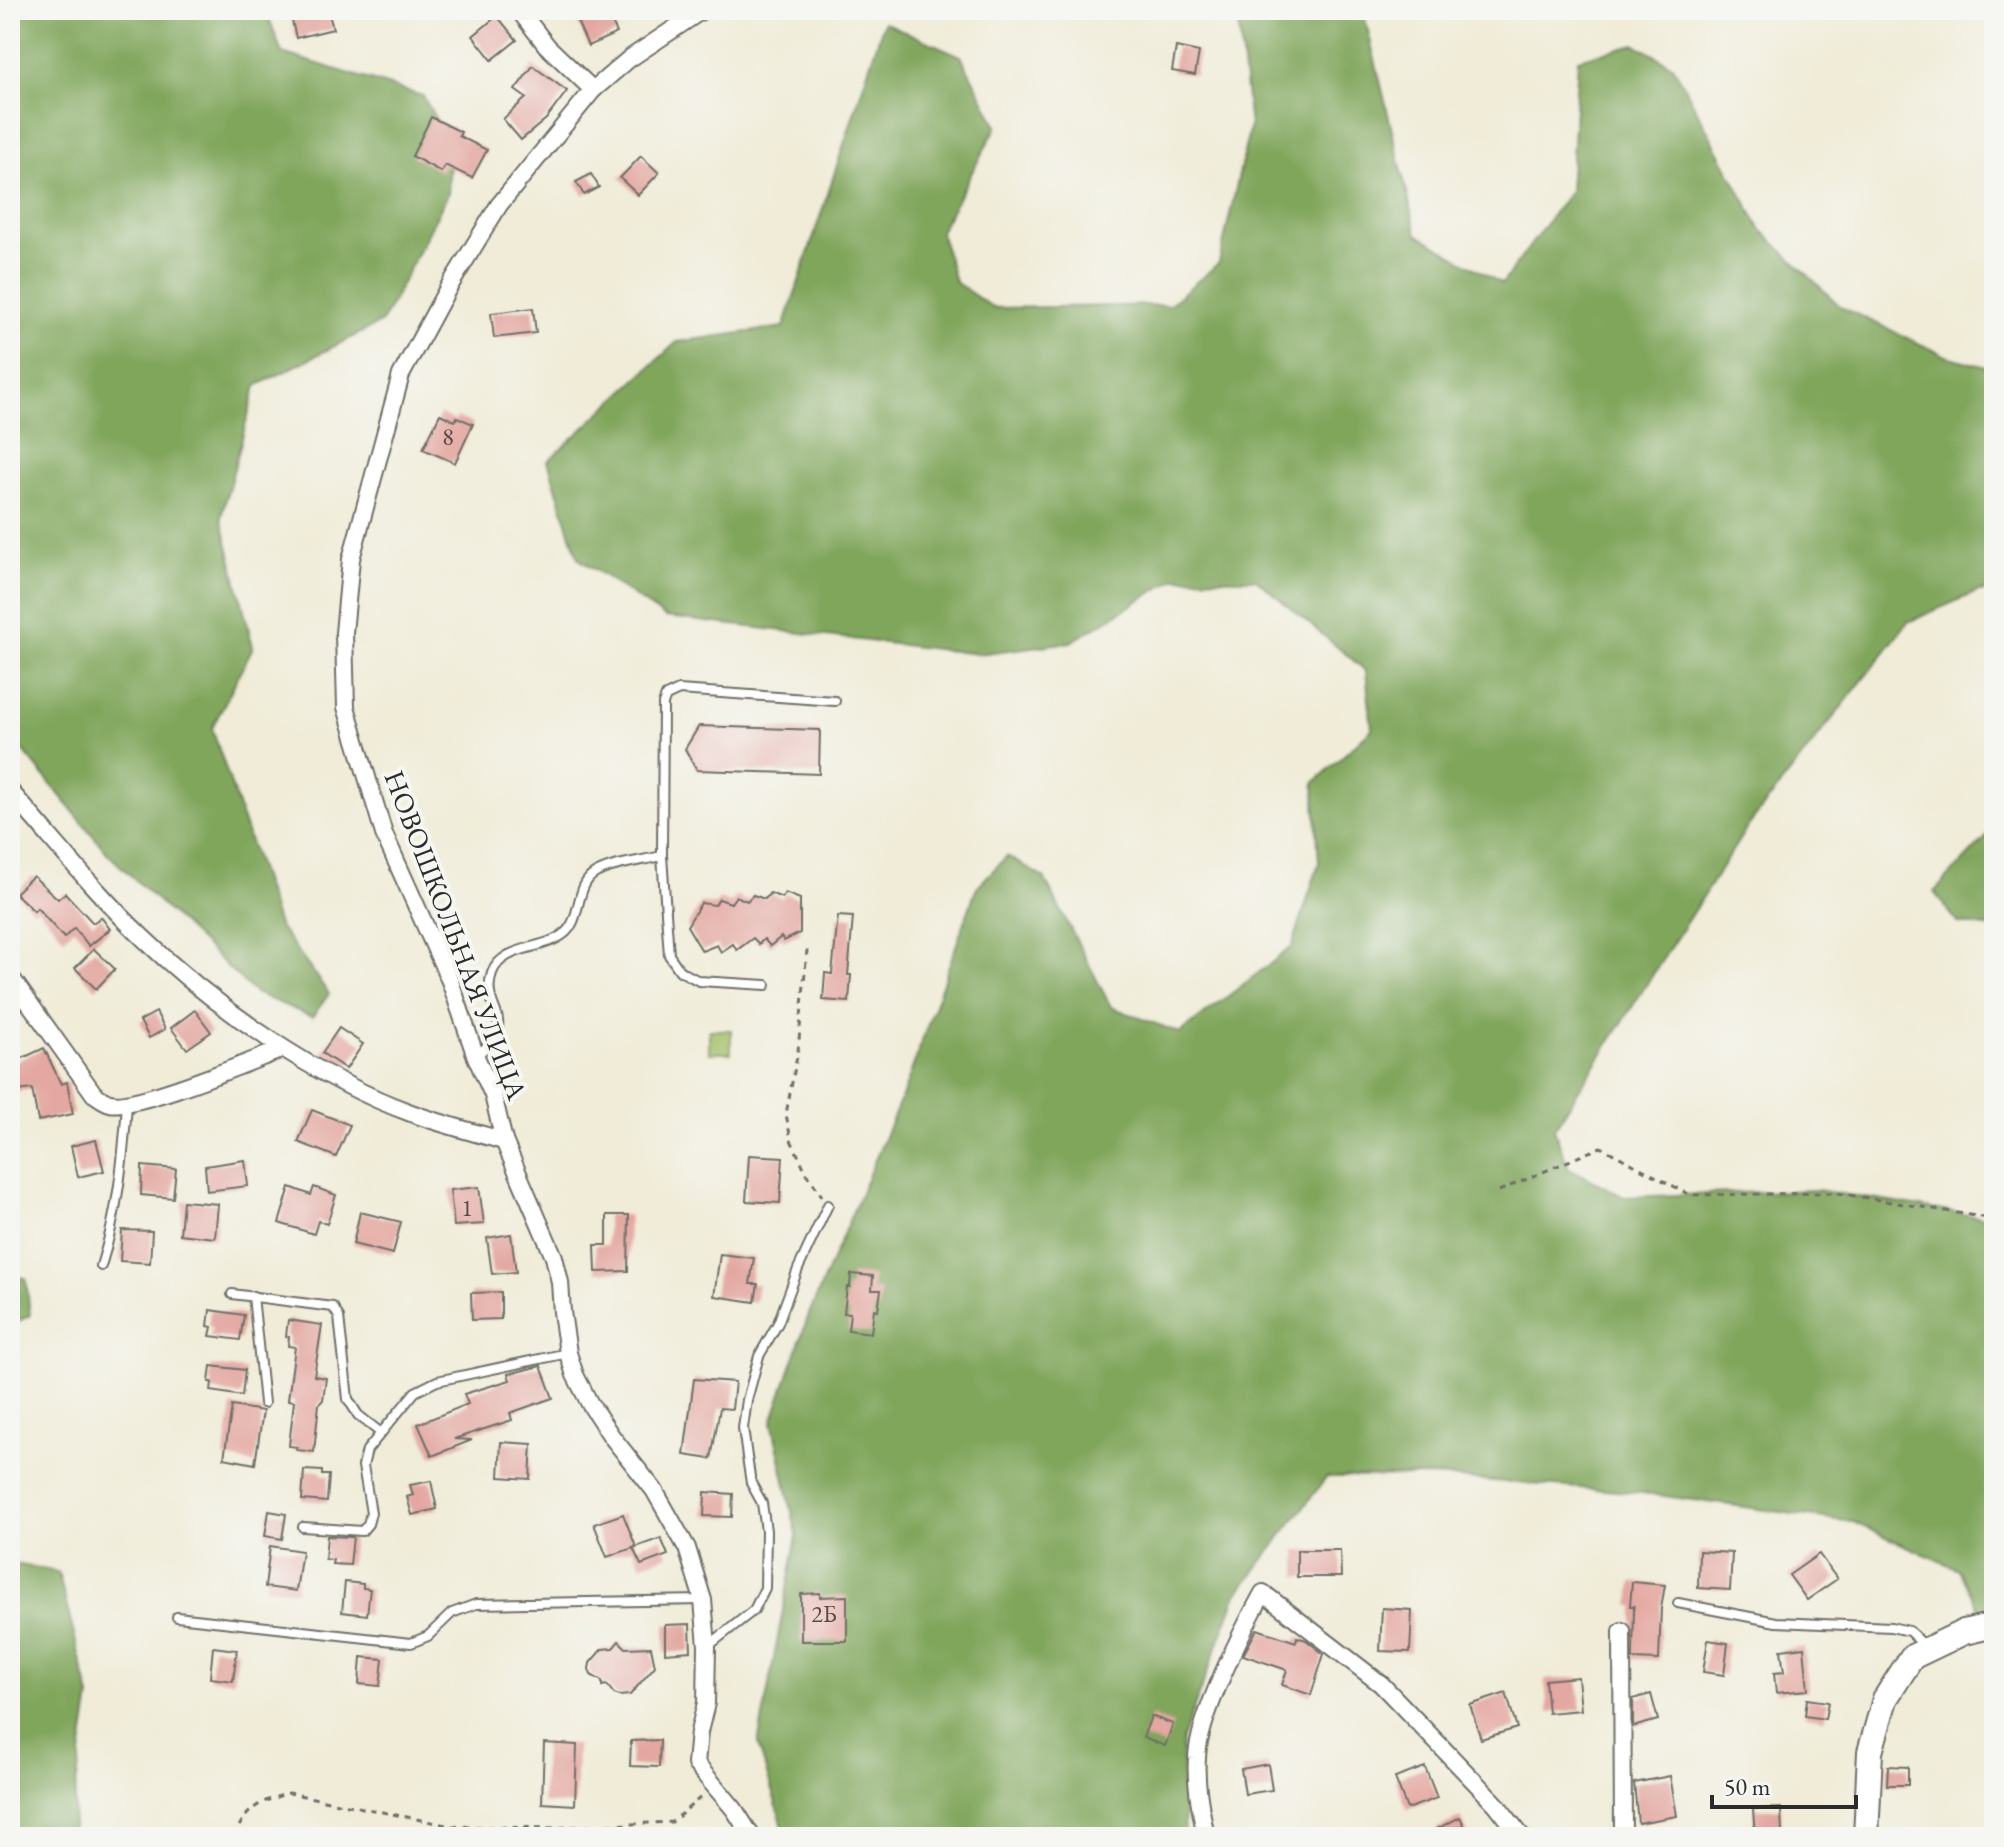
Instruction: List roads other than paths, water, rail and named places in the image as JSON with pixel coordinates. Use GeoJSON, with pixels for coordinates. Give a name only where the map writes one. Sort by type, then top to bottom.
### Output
{"type":"FeatureCollection","features":[{"type":"Feature","properties":{"kind":"street"},"geometry":{"type":"LineString","coordinates":[[519,10],[547,46],[593,90]]}},
{"type":"Feature","properties":{"kind":"street","name":"НОВОШКОЛЬНАЯ УЛИЦА"},"geometry":{"type":"LineString","coordinates":[[702,10],[629,59],[593,90],[499,205],[447,290],[401,375],[351,559],[344,633],[346,707],[384,834],[450,981],[476,1057],[493,1095],[504,1141],[554,1257],[568,1353],[575,1375],[612,1437],[654,1490],[687,1548],[703,1600],[707,1646],[706,1703],[696,1764],[734,1809],[752,1837]]}},
{"type":"Feature","properties":{"kind":"street"},"geometry":{"type":"LineString","coordinates":[[10,791],[141,936],[206,992],[283,1049],[410,1113],[504,1141]]}},
{"type":"Feature","properties":{"kind":"street"},"geometry":{"type":"LineString","coordinates":[[10,976],[94,1094],[110,1103],[127,1104],[283,1049]]}},
{"type":"Feature","properties":{"kind":"street"},"geometry":{"type":"LineString","coordinates":[[1206,1837],[1199,1803],[1196,1756],[1208,1714],[1263,1593],[1381,1684],[1496,1804],[1522,1837]]}},
{"type":"Feature","properties":{"kind":"street"},"geometry":{"type":"LineString","coordinates":[[1866,1837],[1870,1752],[1885,1699],[1912,1657],[1964,1632],[1994,1625]]}},
{"type":"Feature","properties":{"kind":"street"},"geometry":{"type":"LineString","coordinates":[[1622,1631],[1623,1837]]}},
{"type":"Feature","properties":{"kind":"lane"},"geometry":{"type":"LineString","coordinates":[[766,985],[699,981],[680,971],[669,955],[662,856],[663,704],[666,696],[679,690],[835,701]]}},
{"type":"Feature","properties":{"kind":"lane"},"geometry":{"type":"LineString","coordinates":[[476,1057],[493,1043],[498,1034],[499,1025],[490,986],[492,972],[501,961],[565,932],[571,925],[587,880],[593,874],[662,856]]}},
{"type":"Feature","properties":{"kind":"lane"},"geometry":{"type":"LineString","coordinates":[[101,1266],[113,1226],[120,1183],[127,1104]]}},
{"type":"Feature","properties":{"kind":"lane"},"geometry":{"type":"LineString","coordinates":[[707,1646],[754,1610],[765,1588],[766,1531],[762,1503],[751,1483],[743,1428],[747,1400],[759,1356],[778,1323],[798,1269],[828,1205]]}},
{"type":"Feature","properties":{"kind":"lane"},"geometry":{"type":"LineString","coordinates":[[232,1294],[333,1307],[339,1317],[348,1399],[358,1415],[381,1433]]}},
{"type":"Feature","properties":{"kind":"lane"},"geometry":{"type":"LineString","coordinates":[[253,1296],[264,1403]]}},
{"type":"Feature","properties":{"kind":"lane"},"geometry":{"type":"LineString","coordinates":[[303,1527],[362,1531],[368,1524],[371,1513],[363,1466],[367,1450],[415,1392],[437,1381],[568,1353]]}},
{"type":"Feature","properties":{"kind":"lane"},"geometry":{"type":"LineString","coordinates":[[177,1617],[411,1643],[428,1636],[452,1613],[476,1604],[703,1600]]}},
{"type":"Feature","properties":{"kind":"lane"},"geometry":{"type":"LineString","coordinates":[[1678,1603],[1776,1622],[1891,1627],[1909,1631],[1929,1649]]}}]}
